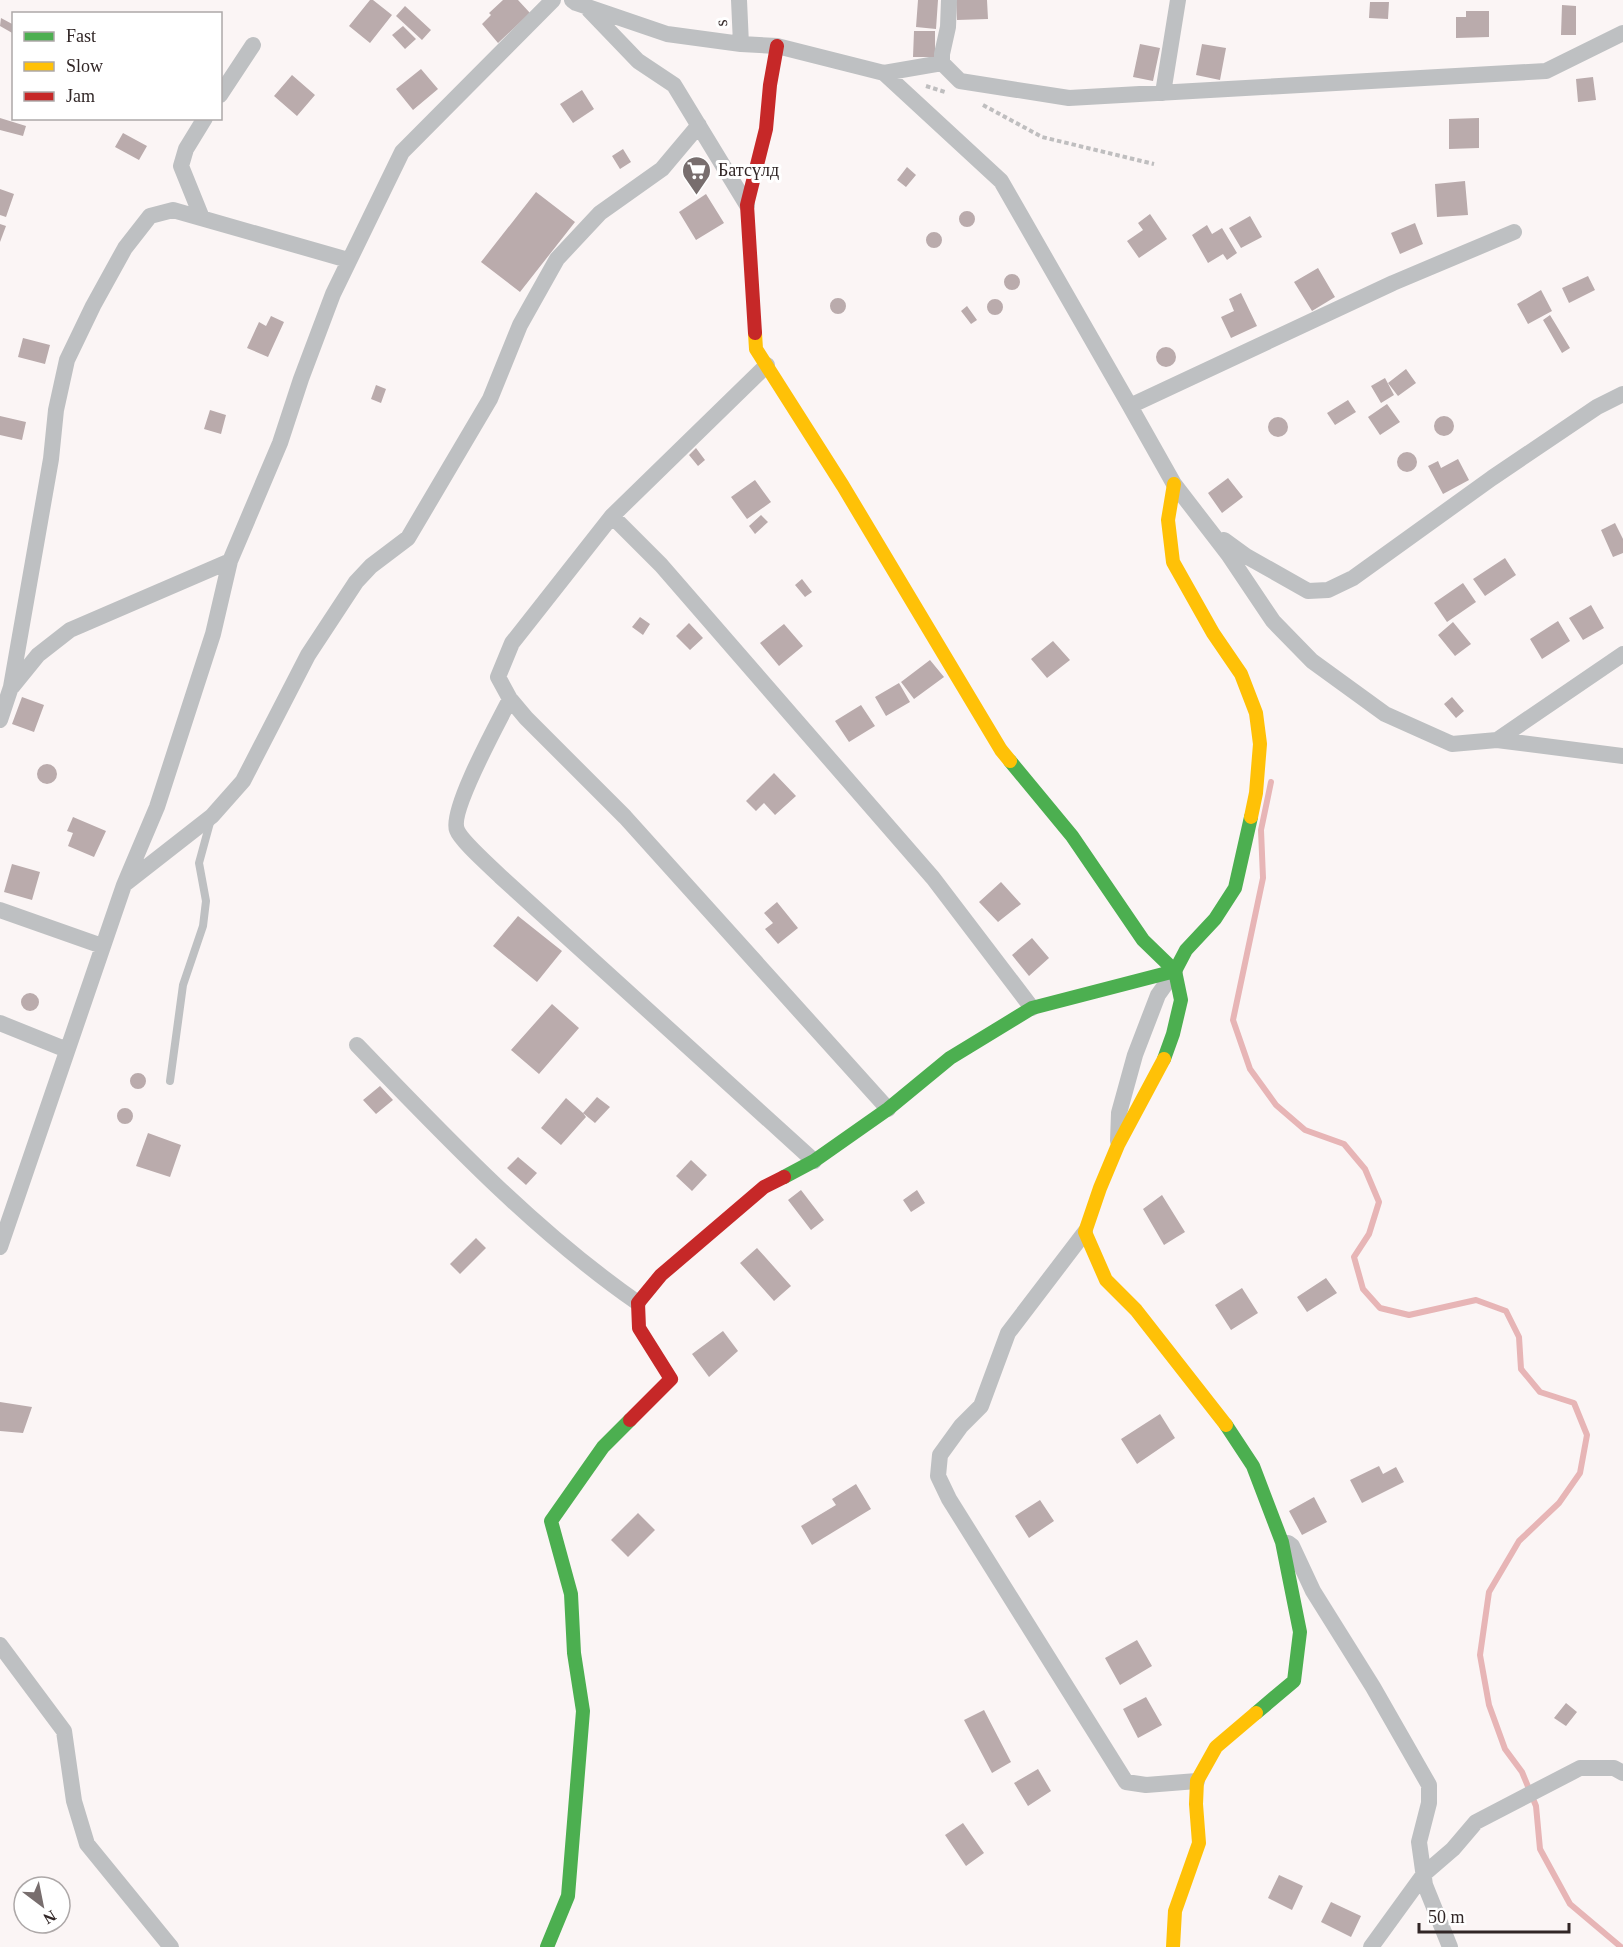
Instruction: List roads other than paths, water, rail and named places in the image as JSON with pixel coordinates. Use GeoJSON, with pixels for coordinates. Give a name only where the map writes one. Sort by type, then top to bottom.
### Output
{"type":"FeatureCollection","features":[{"type":"Feature","properties":{"kind":"street"},"geometry":{"type":"LineString","coordinates":[[0,1246],[102,946],[124,885],[157,807],[213,633],[230,561],[280,443],[305,368],[348,260],[402,152],[554,0]]}},
{"type":"Feature","properties":{"kind":"street","name":"s"},"geometry":{"type":"LineString","coordinates":[[739,0],[741,44]]}},
{"type":"Feature","properties":{"kind":"street"},"geometry":{"type":"LineString","coordinates":[[949,0],[948,27],[942,63],[960,81],[1069,98],[1546,71],[1623,33]]}},
{"type":"Feature","properties":{"kind":"street"},"geometry":{"type":"LineString","coordinates":[[1163,93],[1178,0]]}},
{"type":"Feature","properties":{"kind":"street"},"geometry":{"type":"LineString","coordinates":[[579,3],[667,34],[741,44],[777,46],[884,73],[942,63]]}},
{"type":"Feature","properties":{"kind":"street"},"geometry":{"type":"LineString","coordinates":[[579,3],[638,61],[674,85],[747,205]]}},
{"type":"Feature","properties":{"kind":"street"},"geometry":{"type":"LineString","coordinates":[[222,92],[253,45]]}},
{"type":"Feature","properties":{"kind":"street"},"geometry":{"type":"LineString","coordinates":[[777,46],[766,129],[747,205],[756,349],[843,486],[1001,750],[1072,837],[1143,940],[1175,971],[1181,1000],[1173,1034],[1161,1066],[1118,1145],[1085,1232],[1008,1333],[981,1406],[961,1426],[940,1455],[938,1476],[949,1499],[1126,1782],[1146,1785],[1197,1781]]}},
{"type":"Feature","properties":{"kind":"street"},"geometry":{"type":"LineString","coordinates":[[884,73],[1001,181],[1174,484],[1228,554],[1273,621],[1312,662],[1385,714],[1452,744],[1497,740],[1623,756]]}},
{"type":"Feature","properties":{"kind":"street"},"geometry":{"type":"LineString","coordinates":[[202,218],[181,166],[186,149],[205,120]]}},
{"type":"Feature","properties":{"kind":"street"},"geometry":{"type":"LineString","coordinates":[[124,885],[212,816],[243,781],[308,655],[356,582],[371,566],[408,538],[490,399],[520,325],[557,259],[600,213],[662,169],[699,125]]}},
{"type":"Feature","properties":{"kind":"street"},"geometry":{"type":"LineString","coordinates":[[0,720],[11,687],[51,459],[56,410],[67,360],[125,248],[150,216],[173,210],[348,260]]}},
{"type":"Feature","properties":{"kind":"street"},"geometry":{"type":"LineString","coordinates":[[1130,406],[1371,293],[1514,232]]}},
{"type":"Feature","properties":{"kind":"street"},"geometry":{"type":"LineString","coordinates":[[766,365],[612,516],[512,643],[498,677],[510,699],[526,718],[625,818],[888,1109]]}},
{"type":"Feature","properties":{"kind":"street"},"geometry":{"type":"LineString","coordinates":[[1206,525],[1246,556],[1278,576],[1308,591],[1328,590],[1353,578],[1492,478],[1597,407],[1623,394]]}},
{"type":"Feature","properties":{"kind":"street"},"geometry":{"type":"LineString","coordinates":[[1118,1145],[1119,1113],[1135,1055],[1158,995],[1186,950],[1215,919],[1235,888],[1256,793],[1260,744],[1256,713],[1241,674],[1213,633],[1173,562],[1168,520],[1174,484]]}},
{"type":"Feature","properties":{"kind":"street"},"geometry":{"type":"LineString","coordinates":[[612,516],[661,565],[933,878],[1032,1008]]}},
{"type":"Feature","properties":{"kind":"street"},"geometry":{"type":"LineString","coordinates":[[11,687],[38,656],[70,630],[230,561]]}},
{"type":"Feature","properties":{"kind":"street"},"geometry":{"type":"LineString","coordinates":[[1497,740],[1623,654]]}},
{"type":"Feature","properties":{"kind":"street"},"geometry":{"type":"LineString","coordinates":[[510,699],[477,764],[458,810],[454,822],[457,833],[501,877],[814,1161]]}},
{"type":"Feature","properties":{"kind":"street"},"geometry":{"type":"LineString","coordinates":[[0,910],[102,946]]}},
{"type":"Feature","properties":{"kind":"street"},"geometry":{"type":"LineString","coordinates":[[548,1947],[568,1896],[583,1711],[573,1653],[571,1593],[550,1521],[603,1447],[671,1378],[639,1328],[638,1303],[662,1275],[764,1187],[814,1161],[888,1109],[950,1058],[1032,1008],[1175,971]]}},
{"type":"Feature","properties":{"kind":"street"},"geometry":{"type":"LineString","coordinates":[[0,1023],[67,1050]]}},
{"type":"Feature","properties":{"kind":"street"},"geometry":{"type":"LineString","coordinates":[[357,1045],[524,1213],[598,1275],[638,1303]]}},
{"type":"Feature","properties":{"kind":"street"},"geometry":{"type":"LineString","coordinates":[[1085,1232],[1106,1280],[1136,1310],[1224,1421],[1253,1466],[1280,1537],[1300,1632],[1294,1680],[1216,1747],[1197,1781],[1199,1843],[1175,1911],[1173,1947]]}},
{"type":"Feature","properties":{"kind":"street"},"geometry":{"type":"LineString","coordinates":[[1280,1537],[1292,1546],[1313,1591],[1373,1687],[1429,1785],[1429,1803],[1419,1842],[1425,1885],[1450,1947]]}},
{"type":"Feature","properties":{"kind":"street"},"geometry":{"type":"LineString","coordinates":[[0,1645],[64,1731],[74,1801],[87,1844],[171,1947]]}},
{"type":"Feature","properties":{"kind":"street"},"geometry":{"type":"LineString","coordinates":[[1371,1947],[1424,1874],[1454,1849],[1476,1822],[1580,1768],[1614,1768],[1623,1773]]}},
{"type":"Feature","properties":{"kind":"lane"},"geometry":{"type":"LineString","coordinates":[[170,1080],[183,985],[202,926],[206,902],[199,863],[212,816]]}},
{"type":"Feature","properties":{"kind":"waterway"},"geometry":{"type":"LineString","coordinates":[[1271,782],[1261,830],[1263,878],[1233,1020],[1250,1069],[1276,1105],[1305,1130],[1344,1144],[1365,1169],[1379,1202],[1369,1234],[1354,1257],[1363,1289],[1380,1308],[1409,1315],[1476,1300],[1506,1311],[1519,1337],[1521,1369],[1540,1392],[1574,1403],[1587,1435],[1580,1473],[1559,1503],[1519,1541],[1489,1592],[1480,1655],[1489,1705],[1505,1749],[1522,1772],[1536,1806],[1540,1849],[1570,1904],[1621,1947]]}},
{"type":"Feature","properties":{"kind":"place","name":"Батсүлд"},"geometry":{"type":"Point","coordinates":[697,196]}}]}
